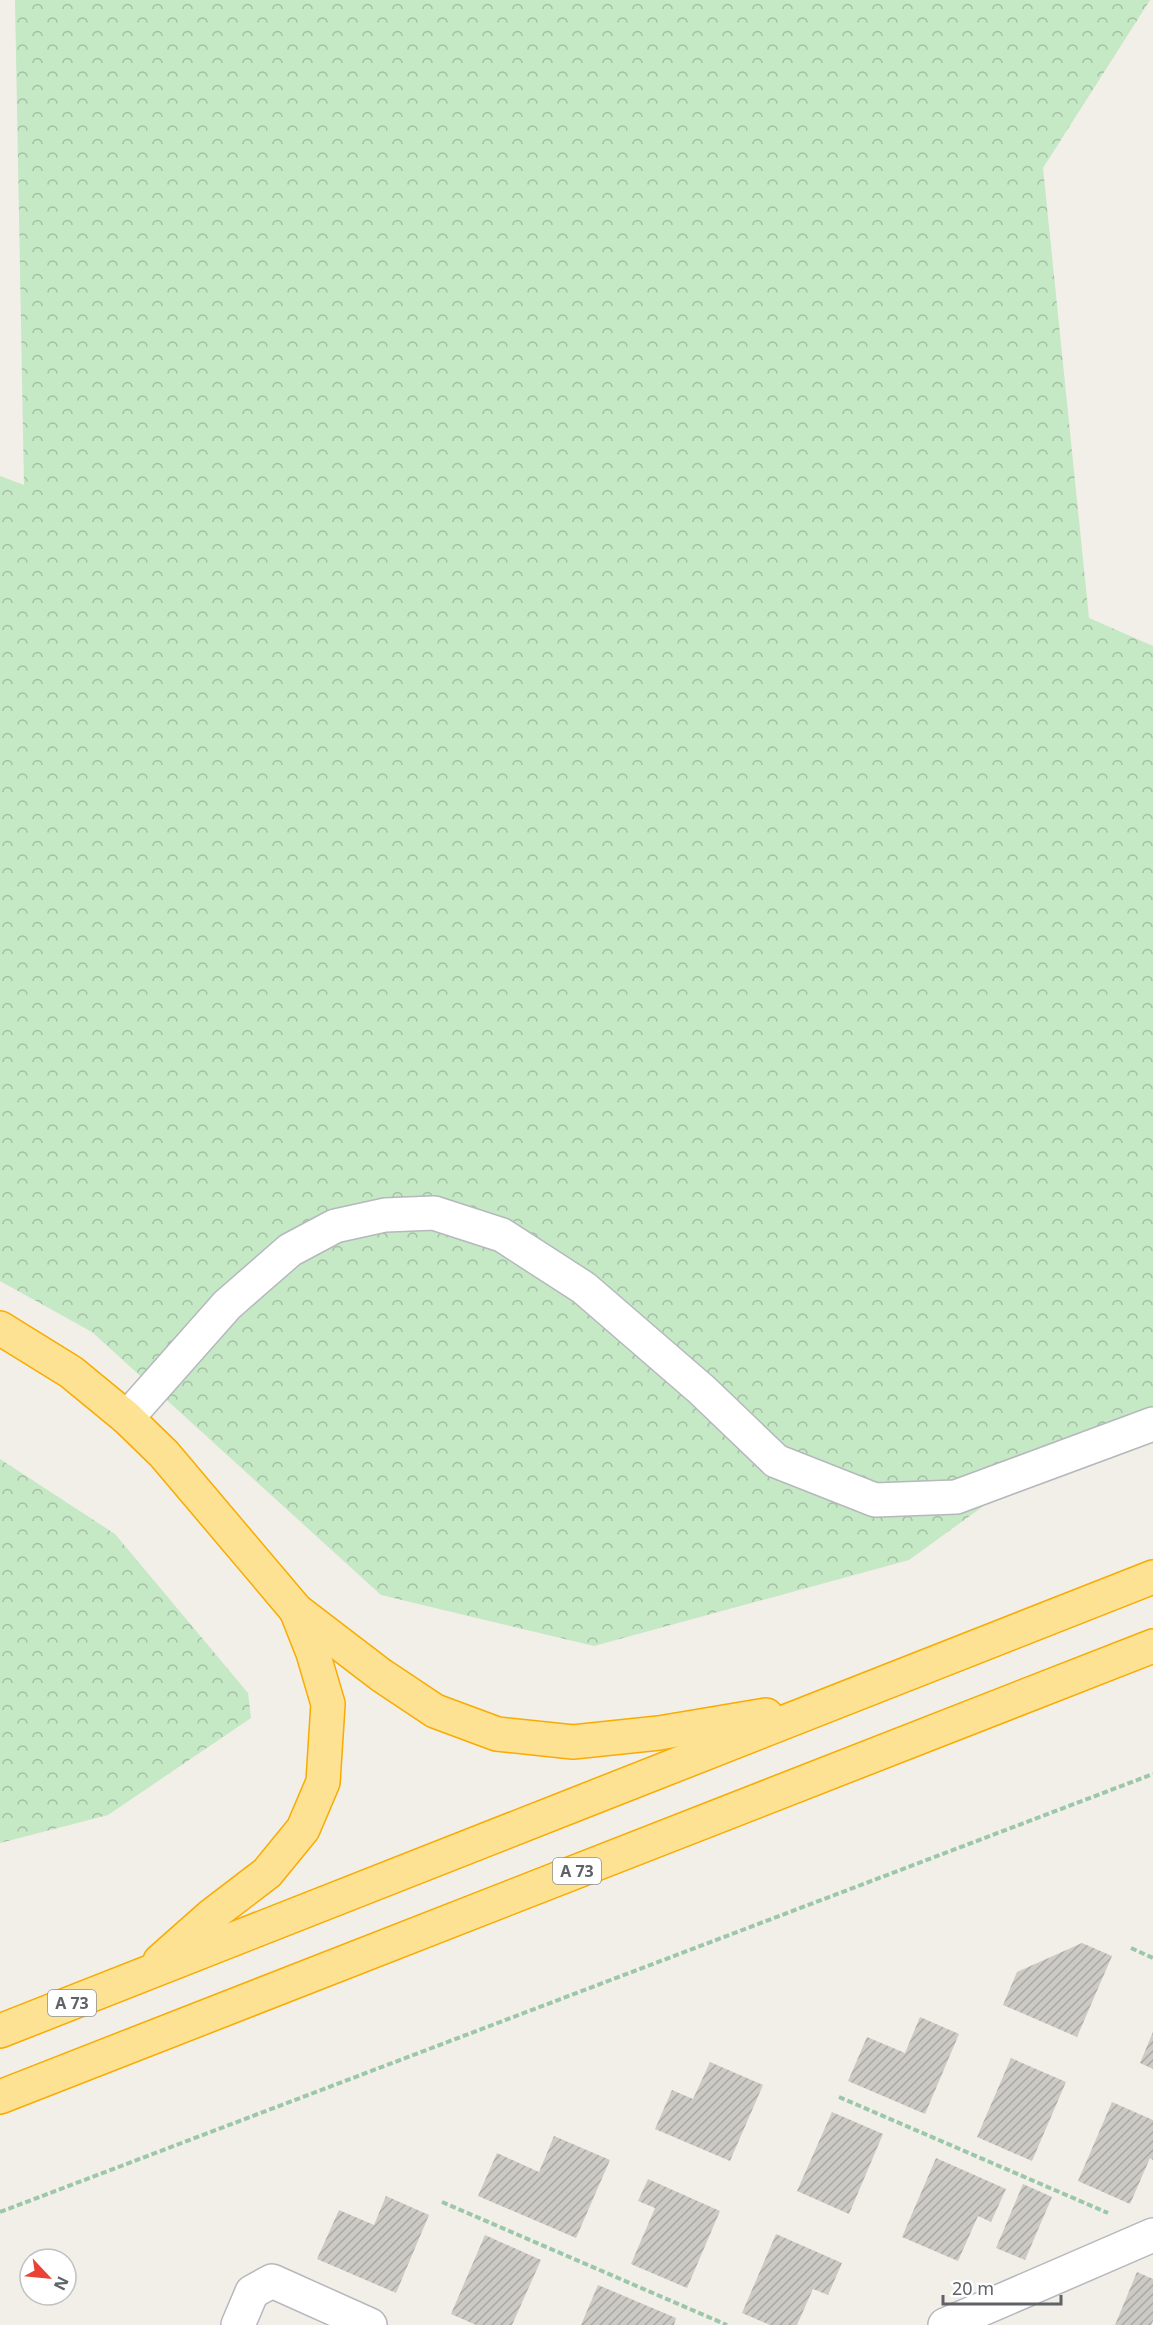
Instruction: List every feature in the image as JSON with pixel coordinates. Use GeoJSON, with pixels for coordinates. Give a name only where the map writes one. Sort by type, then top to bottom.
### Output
{"type":"FeatureCollection","features":[{"type":"Feature","properties":{"kind":"highway"},"geometry":{"type":"LineString","coordinates":[[0,1328],[71,1372],[128,1418],[164,1454],[296,1610],[381,1675],[435,1711],[497,1734],[573,1742],[659,1733],[815,1707]]}},
{"type":"Feature","properties":{"kind":"highway","name":"A 73"},"geometry":{"type":"LineString","coordinates":[[0,2031],[815,1707],[1153,1577]]}},
{"type":"Feature","properties":{"kind":"highway"},"geometry":{"type":"LineString","coordinates":[[145,1975],[212,1915],[267,1873],[303,1829],[323,1782],[328,1704],[313,1653],[296,1610]]}},
{"type":"Feature","properties":{"kind":"highway","name":"A 73"},"geometry":{"type":"LineString","coordinates":[[0,2097],[1153,1646]]}},
{"type":"Feature","properties":{"kind":"street"},"geometry":{"type":"LineString","coordinates":[[128,1418],[227,1305],[290,1250],[335,1226],[385,1215],[434,1213],[502,1235],[584,1288],[702,1390],[776,1461],[875,1500],[956,1497],[1153,1424]]}},
{"type":"Feature","properties":{"kind":"street"},"geometry":{"type":"LineString","coordinates":[[945,2325],[1153,2235]]}},
{"type":"Feature","properties":{"kind":"street"},"geometry":{"type":"LineString","coordinates":[[238,2325],[252,2292],[272,2281],[370,2325]]}},
{"type":"Feature","properties":{"kind":"path"},"geometry":{"type":"LineString","coordinates":[[0,2212],[1153,1774]]}},
{"type":"Feature","properties":{"kind":"path"},"geometry":{"type":"LineString","coordinates":[[1131,1948],[1153,1958]]}},
{"type":"Feature","properties":{"kind":"path"},"geometry":{"type":"LineString","coordinates":[[839,2097],[1110,2214]]}},
{"type":"Feature","properties":{"kind":"path"},"geometry":{"type":"LineString","coordinates":[[442,2202],[727,2325]]}},
{"type":"Feature","properties":{"kind":"green space"},"geometry":{"type":"Polygon","coordinates":[[[15,0],[1150,0],[1043,168],[1089,618],[1153,646],[1153,1416],[1054,1455],[909,1560],[594,1646],[381,1595],[92,1332],[0,1281],[0,476],[24,485],[15,0]]]}},
{"type":"Feature","properties":{"kind":"green space"},"geometry":{"type":"Polygon","coordinates":[[[0,1459],[115,1534],[248,1693],[251,1718],[108,1815],[0,1843],[0,1459]]]}},
{"type":"Feature","properties":{"kind":"building"},"geometry":{"type":"Polygon","coordinates":[[[1082,1943],[1112,1956],[1077,2037],[1003,2005],[1017,1972],[1082,1943]]]}},
{"type":"Feature","properties":{"kind":"building"},"geometry":{"type":"Polygon","coordinates":[[[920,2017],[959,2034],[925,2114],[848,2081],[867,2037],[905,2053],[920,2017]]]}},
{"type":"Feature","properties":{"kind":"building"},"geometry":{"type":"Polygon","coordinates":[[[1153,2032],[1153,2069],[1140,2063],[1153,2032]]]}},
{"type":"Feature","properties":{"kind":"building"},"geometry":{"type":"Polygon","coordinates":[[[1011,2058],[1066,2082],[1032,2161],[977,2137],[1011,2058]]]}},
{"type":"Feature","properties":{"kind":"building"},"geometry":{"type":"Polygon","coordinates":[[[710,2062],[763,2085],[730,2161],[655,2129],[672,2090],[693,2099],[710,2062]]]}},
{"type":"Feature","properties":{"kind":"building"},"geometry":{"type":"Polygon","coordinates":[[[1112,2102],[1153,2120],[1153,2160],[1150,2158],[1130,2204],[1078,2181],[1112,2102]]]}},
{"type":"Feature","properties":{"kind":"building"},"geometry":{"type":"Polygon","coordinates":[[[832,2112],[883,2134],[849,2214],[797,2191],[832,2112]]]}},
{"type":"Feature","properties":{"kind":"building"},"geometry":{"type":"Polygon","coordinates":[[[554,2136],[610,2160],[576,2238],[478,2196],[497,2153],[539,2172],[554,2136]]]}},
{"type":"Feature","properties":{"kind":"building"},"geometry":{"type":"Polygon","coordinates":[[[936,2158],[1006,2189],[991,2222],[978,2216],[958,2261],[902,2237],[936,2158]]]}},
{"type":"Feature","properties":{"kind":"building"},"geometry":{"type":"Polygon","coordinates":[[[648,2179],[720,2211],[687,2288],[631,2264],[655,2208],[638,2201],[648,2179]]]}},
{"type":"Feature","properties":{"kind":"building"},"geometry":{"type":"Polygon","coordinates":[[[1023,2184],[1052,2197],[1025,2260],[996,2248],[1023,2184]]]}},
{"type":"Feature","properties":{"kind":"building"},"geometry":{"type":"Polygon","coordinates":[[[386,2196],[429,2215],[396,2293],[317,2259],[339,2210],[374,2225],[386,2196]]]}},
{"type":"Feature","properties":{"kind":"building"},"geometry":{"type":"Polygon","coordinates":[[[776,2234],[842,2263],[828,2295],[813,2289],[797,2325],[770,2325],[742,2313],[776,2234]]]}},
{"type":"Feature","properties":{"kind":"building"},"geometry":{"type":"Polygon","coordinates":[[[485,2235],[541,2260],[512,2325],[476,2325],[451,2314],[485,2235]]]}},
{"type":"Feature","properties":{"kind":"building"},"geometry":{"type":"Polygon","coordinates":[[[1137,2272],[1153,2279],[1153,2321],[1151,2325],[1115,2325],[1137,2272]]]}},
{"type":"Feature","properties":{"kind":"building"},"geometry":{"type":"Polygon","coordinates":[[[598,2285],[676,2318],[674,2325],[581,2325],[598,2285]]]}}]}
